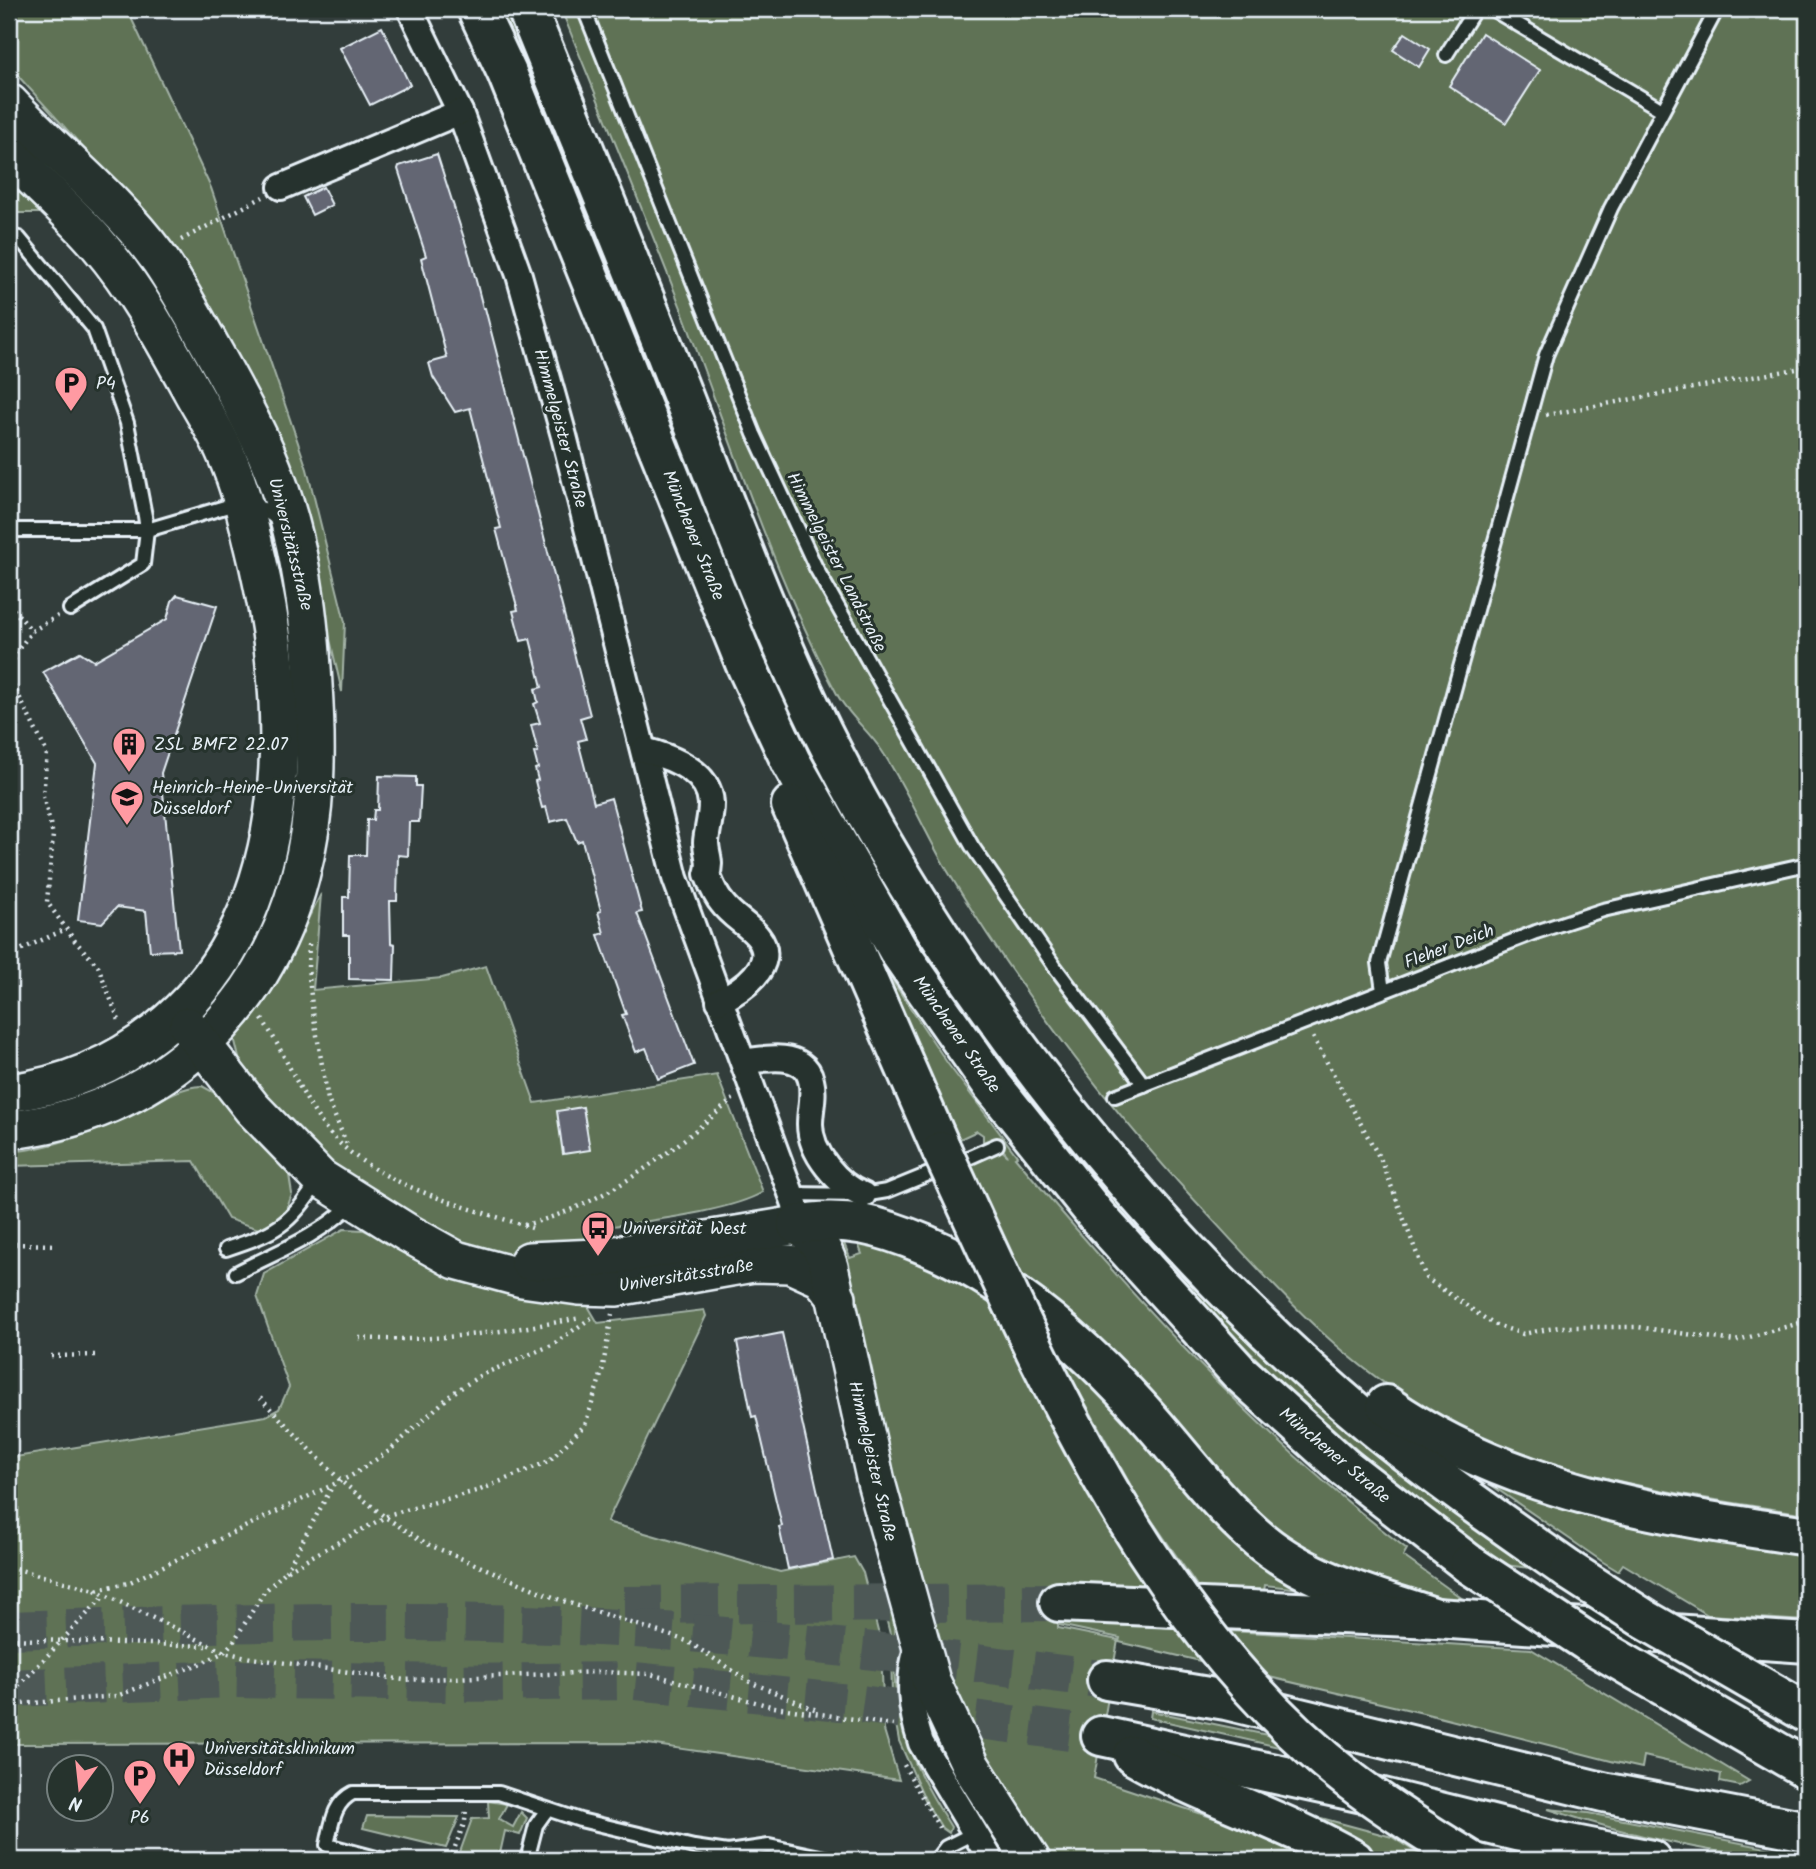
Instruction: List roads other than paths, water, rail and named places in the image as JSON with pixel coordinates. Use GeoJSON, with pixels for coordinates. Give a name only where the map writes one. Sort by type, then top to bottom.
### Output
{"type":"FeatureCollection","features":[{"type":"Feature","properties":{"kind":"highway","name":"Münchener Straße"},"geometry":{"type":"LineString","coordinates":[[477,9],[507,73],[744,663],[791,762],[898,950],[993,1086],[1088,1205],[1238,1372],[1344,1467],[1469,1564],[1586,1641],[1807,1769]]}},
{"type":"Feature","properties":{"kind":"highway"},"geometry":{"type":"LineString","coordinates":[[527,9],[752,572],[822,731],[908,887],[1031,1062],[1126,1181],[1200,1263],[1368,1422],[1490,1516],[1570,1571],[1646,1620],[1807,1713]]}},
{"type":"Feature","properties":{"kind":"highway"},"geometry":{"type":"LineString","coordinates":[[744,663],[745,702],[750,718],[1054,1393],[1109,1491],[1189,1610],[1250,1685],[1349,1779],[1411,1824],[1470,1860]]}},
{"type":"Feature","properties":{"kind":"highway"},"geometry":{"type":"LineString","coordinates":[[794,1210],[829,1221],[871,1224],[959,1259],[1044,1317],[1085,1350],[1254,1535],[1293,1564],[1343,1588],[1436,1619]]}},
{"type":"Feature","properties":{"kind":"highway"},"geometry":{"type":"LineString","coordinates":[[1279,1340],[1338,1371],[1427,1434],[1532,1479],[1596,1498],[1683,1516],[1807,1536]]}},
{"type":"Feature","properties":{"kind":"highway"},"geometry":{"type":"LineString","coordinates":[[1059,1602],[1436,1619],[1807,1643]]}},
{"type":"Feature","properties":{"kind":"highway"},"geometry":{"type":"LineString","coordinates":[[1107,1680],[1226,1700],[1603,1792],[1807,1831]]}},
{"type":"Feature","properties":{"kind":"highway"},"geometry":{"type":"LineString","coordinates":[[1354,1860],[1260,1813],[1176,1780],[1101,1736],[1363,1793],[1564,1843],[1651,1860]]}},
{"type":"Feature","properties":{"kind":"street","name":"Himmelgeister Straße"},"geometry":{"type":"LineString","coordinates":[[410,9],[460,112],[523,289],[675,878],[794,1210],[823,1248],[837,1298],[876,1482],[918,1643],[910,1669],[915,1723],[934,1767],[991,1860]]}},
{"type":"Feature","properties":{"kind":"street","name":"Universitätsstraße"},"geometry":{"type":"LineString","coordinates":[[9,103],[123,217],[157,256],[234,387],[254,481],[279,701],[279,758],[271,830],[250,906],[214,973],[178,1015],[130,1050],[101,1067],[64,1080],[9,1093]]}},
{"type":"Feature","properties":{"kind":"street"},"geometry":{"type":"LineString","coordinates":[[281,187],[460,112]]}},
{"type":"Feature","properties":{"kind":"street","name":"Universitätsstraße"},"geometry":{"type":"LineString","coordinates":[[9,153],[98,243],[140,300],[225,451],[254,481],[278,482],[308,604],[317,755],[309,836],[287,919],[244,997],[224,1024],[204,1044],[126,1099],[82,1115],[9,1130]]}},
{"type":"Feature","properties":{"kind":"street"},"geometry":{"type":"LineString","coordinates":[[644,750],[666,756],[690,769],[709,790],[711,803],[706,844],[710,866],[707,874],[696,879],[675,878]]}},
{"type":"Feature","properties":{"kind":"street"},"geometry":{"type":"LineString","coordinates":[[665,835],[694,836],[706,844]]}},
{"type":"Feature","properties":{"kind":"street"},"geometry":{"type":"LineString","coordinates":[[707,874],[723,905],[757,936],[764,947],[763,961],[756,975],[740,992],[719,1001]]}},
{"type":"Feature","properties":{"kind":"street","name":"Universitätsstraße"},"geometry":{"type":"LineString","coordinates":[[178,1015],[204,1044],[252,1108],[320,1178],[405,1232],[456,1260],[484,1269],[579,1286],[616,1287],[767,1263],[808,1270],[821,1278],[837,1298]]}},
{"type":"Feature","properties":{"kind":"street"},"geometry":{"type":"LineString","coordinates":[[747,1073],[770,1058],[792,1060],[803,1066],[811,1077],[810,1123],[817,1152],[848,1189],[863,1195]]}},
{"type":"Feature","properties":{"kind":"street","name":"Universitätsstraße"},"geometry":{"type":"LineString","coordinates":[[405,1232],[491,1257],[557,1262],[794,1210]]}},
{"type":"Feature","properties":{"kind":"street","name":"Universitätsstraße"},"geometry":{"type":"LineString","coordinates":[[767,1263],[794,1210]]}},
{"type":"Feature","properties":{"kind":"street"},"geometry":{"type":"LineString","coordinates":[[918,1643],[949,1724],[1003,1820],[1031,1860]]}},
{"type":"Feature","properties":{"kind":"lane","name":"Himmelgeister Landstraße"},"geometry":{"type":"LineString","coordinates":[[584,9],[754,434],[816,568],[972,846],[1055,967],[1144,1085]]}},
{"type":"Feature","properties":{"kind":"lane"},"geometry":{"type":"LineString","coordinates":[[1446,55],[1475,9]]}},
{"type":"Feature","properties":{"kind":"lane"},"geometry":{"type":"LineString","coordinates":[[1492,9],[1662,110]]}},
{"type":"Feature","properties":{"kind":"lane"},"geometry":{"type":"LineString","coordinates":[[1383,991],[1379,963],[1546,355],[1611,208],[1717,9]]}},
{"type":"Feature","properties":{"kind":"lane"},"geometry":{"type":"LineString","coordinates":[[9,236],[19,238],[94,329],[127,423],[147,530],[143,564],[69,609]]}},
{"type":"Feature","properties":{"kind":"lane"},"geometry":{"type":"LineString","coordinates":[[9,530],[147,530],[254,481],[263,509],[292,531]]}},
{"type":"Feature","properties":{"kind":"lane","name":"Fleher Deich"},"geometry":{"type":"LineString","coordinates":[[1115,1096],[1536,932],[1603,910],[1807,864]]}},
{"type":"Feature","properties":{"kind":"lane"},"geometry":{"type":"LineString","coordinates":[[794,1210],[887,1191],[947,1160],[997,1145]]}},
{"type":"Feature","properties":{"kind":"lane"},"geometry":{"type":"LineString","coordinates":[[226,1249],[271,1233],[299,1211],[320,1178]]}},
{"type":"Feature","properties":{"kind":"lane"},"geometry":{"type":"LineString","coordinates":[[236,1273],[300,1244],[331,1223],[356,1201]]}},
{"type":"Feature","properties":{"kind":"lane"},"geometry":{"type":"LineString","coordinates":[[384,1860],[327,1845],[336,1809],[343,1798],[353,1793],[499,1793],[546,1811],[694,1847],[728,1852],[769,1846],[834,1860]]}},
{"type":"Feature","properties":{"kind":"lane"},"geometry":{"type":"LineString","coordinates":[[527,1860],[536,1825],[546,1811]]}},
{"type":"Feature","properties":{"kind":"lane"},"geometry":{"type":"LineString","coordinates":[[936,1860],[946,1847],[974,1833]]}},
{"type":"Feature","properties":{"kind":"tunnel"},"geometry":{"type":"LineString","coordinates":[[624,1605],[1059,1602]]}},
{"type":"Feature","properties":{"kind":"tunnel"},"geometry":{"type":"LineString","coordinates":[[9,1630],[330,1622],[570,1626],[707,1634],[822,1645],[1107,1680]]}},
{"type":"Feature","properties":{"kind":"tunnel"},"geometry":{"type":"LineString","coordinates":[[9,1688],[231,1679],[448,1683],[635,1681],[860,1704],[1101,1736]]}},
{"type":"Feature","properties":{"kind":"place","name":"P4"},"geometry":{"type":"Point","coordinates":[71,413]}},
{"type":"Feature","properties":{"kind":"place","name":"ZSL BMFZ 22.07"},"geometry":{"type":"Point","coordinates":[129,774]}},
{"type":"Feature","properties":{"kind":"place","name":"Heinrich-Heine-Universität Düsseldorf"},"geometry":{"type":"Point","coordinates":[127,827]}},
{"type":"Feature","properties":{"kind":"place","name":"Universität West"},"geometry":{"type":"Point","coordinates":[598,1258]}},
{"type":"Feature","properties":{"kind":"place","name":"Universitätsklinikum Düsseldorf"},"geometry":{"type":"Point","coordinates":[179,1788]}},
{"type":"Feature","properties":{"kind":"place","name":"P6"},"geometry":{"type":"Point","coordinates":[140,1806]}}]}
